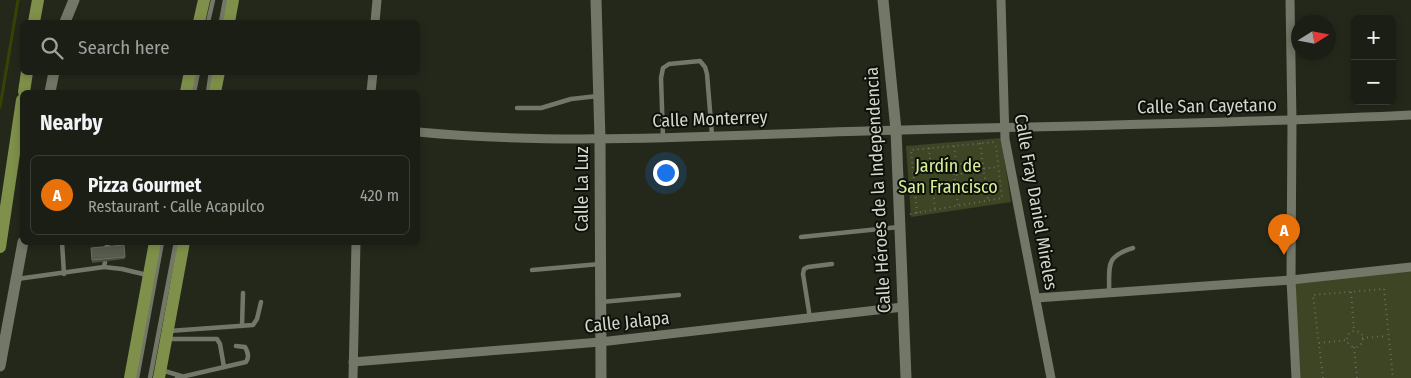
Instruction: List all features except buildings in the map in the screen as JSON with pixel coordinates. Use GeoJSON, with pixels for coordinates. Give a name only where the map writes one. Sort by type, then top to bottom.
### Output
{"type":"FeatureCollection","features":[{"type":"Feature","properties":{"kind":"main road"},"geometry":{"type":"LineString","coordinates":[[34,20],[38,0]]}},
{"type":"Feature","properties":{"kind":"main road"},"geometry":{"type":"LineString","coordinates":[[199,20],[204,0]]}},
{"type":"Feature","properties":{"kind":"main road"},"geometry":{"type":"LineString","coordinates":[[229,20],[233,0]]}},
{"type":"Feature","properties":{"kind":"main road"},"geometry":{"type":"LineString","coordinates":[[24,90],[27,75]]}},
{"type":"Feature","properties":{"kind":"main road"},"geometry":{"type":"LineString","coordinates":[[186,90],[189,75]]}},
{"type":"Feature","properties":{"kind":"main road"},"geometry":{"type":"LineString","coordinates":[[215,90],[218,75]]}},
{"type":"Feature","properties":{"kind":"main road"},"geometry":{"type":"LineString","coordinates":[[0,247],[20,113]]}},
{"type":"Feature","properties":{"kind":"main road"},"geometry":{"type":"LineString","coordinates":[[130,378],[154,245]]}},
{"type":"Feature","properties":{"kind":"main road"},"geometry":{"type":"LineString","coordinates":[[160,374],[183,245]]}},
{"type":"Feature","properties":{"kind":"street"},"geometry":{"type":"LineString","coordinates":[[66,20],[74,0]]}},
{"type":"Feature","properties":{"kind":"street"},"geometry":{"type":"LineString","coordinates":[[375,20],[376,0]]}},
{"type":"Feature","properties":{"kind":"street","name":"Calle La Luz"},"geometry":{"type":"LineString","coordinates":[[596,0],[600,139],[601,378]]}},
{"type":"Feature","properties":{"kind":"street","name":"Calle Héroes de la Independencia"},"geometry":{"type":"LineString","coordinates":[[883,0],[896,130],[906,378]]}},
{"type":"Feature","properties":{"kind":"street","name":"Calle Fray Daniel Mireles"},"geometry":{"type":"LineString","coordinates":[[1001,0],[1004,127],[1051,378]]}},
{"type":"Feature","properties":{"kind":"street"},"geometry":{"type":"LineString","coordinates":[[1290,0],[1292,121],[1291,280],[1296,378]]}},
{"type":"Feature","properties":{"kind":"street"},"geometry":{"type":"LineString","coordinates":[[50,90],[53,75]]}},
{"type":"Feature","properties":{"kind":"street"},"geometry":{"type":"LineString","coordinates":[[372,90],[373,75]]}},
{"type":"Feature","properties":{"kind":"street","name":"Calle San Cayetano"},"geometry":{"type":"LineString","coordinates":[[1004,127],[1292,121],[1411,115]]}},
{"type":"Feature","properties":{"kind":"street","name":"Calle Monterrey"},"geometry":{"type":"LineString","coordinates":[[420,132],[481,137],[600,139],[1004,127]]}},
{"type":"Feature","properties":{"kind":"street"},"geometry":{"type":"LineString","coordinates":[[0,366],[23,245]]}},
{"type":"Feature","properties":{"kind":"street"},"geometry":{"type":"LineString","coordinates":[[354,378],[356,245]]}},
{"type":"Feature","properties":{"kind":"street"},"geometry":{"type":"LineString","coordinates":[[1036,298],[1291,280],[1411,267]]}},
{"type":"Feature","properties":{"kind":"street","name":"Calle Jalapa"},"geometry":{"type":"LineString","coordinates":[[353,362],[600,342],[903,308]]}},
{"type":"Feature","properties":{"kind":"lane"},"geometry":{"type":"LineString","coordinates":[[208,20],[213,0]]}},
{"type":"Feature","properties":{"kind":"lane"},"geometry":{"type":"LineString","coordinates":[[221,20],[225,0]]}},
{"type":"Feature","properties":{"kind":"lane"},"geometry":{"type":"LineString","coordinates":[[663,137],[661,78],[663,68],[669,64],[700,61],[705,66],[707,74],[712,136]]}},
{"type":"Feature","properties":{"kind":"lane"},"geometry":{"type":"LineString","coordinates":[[194,90],[197,75]]}},
{"type":"Feature","properties":{"kind":"lane"},"geometry":{"type":"LineString","coordinates":[[208,90],[211,75]]}},
{"type":"Feature","properties":{"kind":"lane"},"geometry":{"type":"LineString","coordinates":[[517,108],[541,108],[571,99],[598,96]]}},
{"type":"Feature","properties":{"kind":"lane"},"geometry":{"type":"LineString","coordinates":[[801,237],[901,227]]}},
{"type":"Feature","properties":{"kind":"lane"},"geometry":{"type":"LineString","coordinates":[[62,245],[64,274]]}},
{"type":"Feature","properties":{"kind":"lane"},"geometry":{"type":"LineString","coordinates":[[105,250],[107,245]]}},
{"type":"Feature","properties":{"kind":"lane"},"geometry":{"type":"LineString","coordinates":[[137,378],[161,245]]}},
{"type":"Feature","properties":{"kind":"lane"},"geometry":{"type":"LineString","coordinates":[[150,378],[175,245]]}},
{"type":"Feature","properties":{"kind":"lane"},"geometry":{"type":"LineString","coordinates":[[1109,293],[1110,264],[1114,256],[1119,252],[1133,248]]}},
{"type":"Feature","properties":{"kind":"lane"},"geometry":{"type":"LineString","coordinates":[[17,279],[64,274],[105,264],[148,276]]}},
{"type":"Feature","properties":{"kind":"lane"},"geometry":{"type":"LineString","coordinates":[[532,270],[600,264]]}},
{"type":"Feature","properties":{"kind":"lane"},"geometry":{"type":"LineString","coordinates":[[810,318],[803,274],[804,269],[832,264]]}},
{"type":"Feature","properties":{"kind":"lane"},"geometry":{"type":"LineString","coordinates":[[242,326],[243,293]]}},
{"type":"Feature","properties":{"kind":"lane"},"geometry":{"type":"LineString","coordinates":[[600,302],[679,295]]}},
{"type":"Feature","properties":{"kind":"lane"},"geometry":{"type":"LineString","coordinates":[[167,335],[253,325],[256,323],[261,302]]}},
{"type":"Feature","properties":{"kind":"lane"},"geometry":{"type":"LineString","coordinates":[[167,335],[217,339],[220,344],[224,367]]}},
{"type":"Feature","properties":{"kind":"lane"},"geometry":{"type":"LineString","coordinates":[[160,374],[179,377],[244,364],[248,360],[246,347],[236,346]]}},
{"type":"Feature","properties":{"kind":"path"},"geometry":{"type":"LineString","coordinates":[[996,142],[1002,198],[916,213],[911,150],[954,146],[996,142]]}},
{"type":"Feature","properties":{"kind":"path"},"geometry":{"type":"LineString","coordinates":[[980,143],[988,200]]}},
{"type":"Feature","properties":{"kind":"path"},"geometry":{"type":"LineString","coordinates":[[952,170],[956,163],[954,146]]}},
{"type":"Feature","properties":{"kind":"path"},"geometry":{"type":"LineString","coordinates":[[929,148],[935,210]]}},
{"type":"Feature","properties":{"kind":"path"},"geometry":{"type":"LineString","coordinates":[[956,163],[962,163],[964,171]]}},
{"type":"Feature","properties":{"kind":"path"},"geometry":{"type":"LineString","coordinates":[[954,174],[960,175],[964,171],[998,167]]}},
{"type":"Feature","properties":{"kind":"path"},"geometry":{"type":"LineString","coordinates":[[931,173],[952,170]]}},
{"type":"Feature","properties":{"kind":"path"},"geometry":{"type":"LineString","coordinates":[[952,170],[958,206]]}},
{"type":"Feature","properties":{"kind":"path"},"geometry":{"type":"LineString","coordinates":[[1323,378],[1314,295],[1384,289],[1392,378]]}},
{"type":"Feature","properties":{"kind":"path"},"geometry":{"type":"LineString","coordinates":[[1351,292],[1354,331]]}},
{"type":"Feature","properties":{"kind":"path"},"geometry":{"type":"LineString","coordinates":[[1354,331],[1359,332],[1362,338],[1361,344],[1354,347]]}},
{"type":"Feature","properties":{"kind":"path"},"geometry":{"type":"LineString","coordinates":[[1347,340],[1348,335],[1354,331]]}},
{"type":"Feature","properties":{"kind":"path"},"geometry":{"type":"LineString","coordinates":[[1362,338],[1388,336]]}},
{"type":"Feature","properties":{"kind":"path"},"geometry":{"type":"LineString","coordinates":[[1319,343],[1347,340]]}},
{"type":"Feature","properties":{"kind":"path"},"geometry":{"type":"LineString","coordinates":[[1347,340],[1354,347]]}},
{"type":"Feature","properties":{"kind":"path"},"geometry":{"type":"LineString","coordinates":[[1354,347],[1357,378]]}},
{"type":"Feature","properties":{"kind":"green space","name":"Jardín de San Francisco"},"geometry":{"type":"Polygon","coordinates":[[[1001,138],[1011,202],[911,217],[906,146],[1001,138]]]}},
{"type":"Feature","properties":{"kind":"green space"},"geometry":{"type":"Polygon","coordinates":[[[1411,269],[1411,378],[1297,378],[1293,280],[1411,269]]]}},
{"type":"Feature","properties":{"kind":"waterway"},"geometry":{"type":"LineString","coordinates":[[0,107],[18,0]]}},
{"type":"Feature","properties":{"kind":"place","name":"Pizza Gourmet"},"geometry":{"type":"Point","coordinates":[1284,255]}}]}
